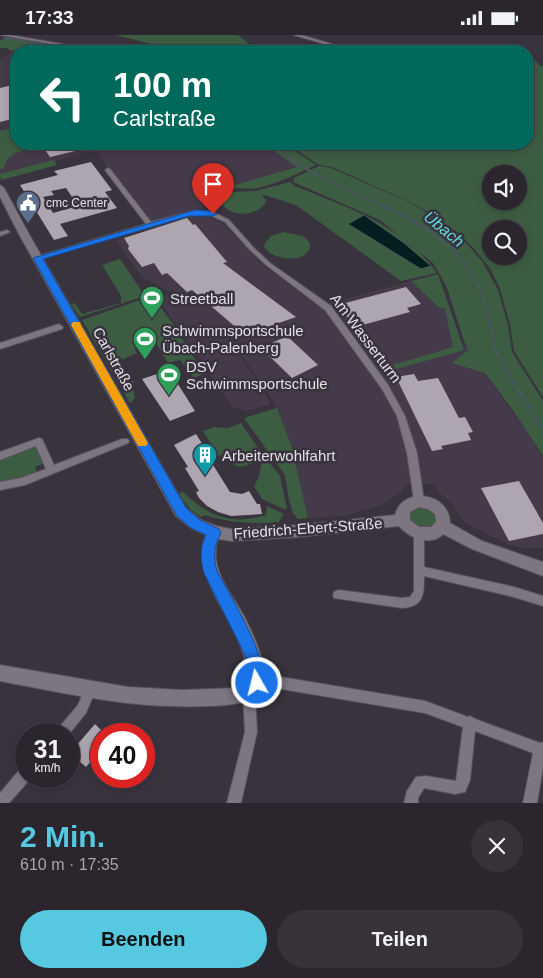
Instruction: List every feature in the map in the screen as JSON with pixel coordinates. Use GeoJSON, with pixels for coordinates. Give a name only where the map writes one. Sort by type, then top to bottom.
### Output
{"type":"FeatureCollection","features":[{"type":"Feature","properties":{"kind":"main road","name":"Carlstraße"},"geometry":{"type":"LineString","coordinates":[[0,188],[181,512],[196,524],[214,533]]}},
{"type":"Feature","properties":{"kind":"main road"},"geometry":{"type":"LineString","coordinates":[[419,501],[432,504],[439,509],[444,519],[442,526],[435,533],[419,534],[410,530],[402,520],[402,511],[405,507],[411,502],[419,501]]}},
{"type":"Feature","properties":{"kind":"main road","name":"Friedrich-Ebert-Straße"},"geometry":{"type":"LineString","coordinates":[[214,533],[231,535],[289,532],[402,520]]}},
{"type":"Feature","properties":{"kind":"main road"},"geometry":{"type":"LineString","coordinates":[[442,526],[484,548],[543,569]]}},
{"type":"Feature","properties":{"kind":"main road"},"geometry":{"type":"LineString","coordinates":[[0,673],[128,695],[182,697],[238,696],[253,686],[249,647],[210,573],[207,562],[210,541],[214,533]]}},
{"type":"Feature","properties":{"kind":"street"},"geometry":{"type":"LineString","coordinates":[[296,35],[332,45]]}},
{"type":"Feature","properties":{"kind":"street"},"geometry":{"type":"LineString","coordinates":[[2,37],[58,45]]}},
{"type":"Feature","properties":{"kind":"street"},"geometry":{"type":"LineString","coordinates":[[108,170],[150,225]]}},
{"type":"Feature","properties":{"kind":"street","name":"Am Wasserturm"},"geometry":{"type":"LineString","coordinates":[[38,258],[195,213],[213,214],[222,218],[268,264],[328,307],[385,387],[401,416],[412,453],[419,501]]}},
{"type":"Feature","properties":{"kind":"street"},"geometry":{"type":"LineString","coordinates":[[0,346],[59,327]]}},
{"type":"Feature","properties":{"kind":"street"},"geometry":{"type":"LineString","coordinates":[[0,456],[39,441],[51,471]]}},
{"type":"Feature","properties":{"kind":"street"},"geometry":{"type":"LineString","coordinates":[[0,486],[22,482],[125,441]]}},
{"type":"Feature","properties":{"kind":"street"},"geometry":{"type":"LineString","coordinates":[[338,595],[412,603],[416,600],[419,591],[419,534]]}},
{"type":"Feature","properties":{"kind":"street"},"geometry":{"type":"LineString","coordinates":[[418,570],[505,590],[543,601]]}},
{"type":"Feature","properties":{"kind":"street"},"geometry":{"type":"LineString","coordinates":[[234,803],[251,732],[253,686],[425,707],[542,748],[530,803]]}},
{"type":"Feature","properties":{"kind":"street"},"geometry":{"type":"LineString","coordinates":[[70,723],[82,709],[90,689]]}},
{"type":"Feature","properties":{"kind":"street"},"geometry":{"type":"LineString","coordinates":[[411,803],[412,796],[421,782],[453,788],[460,787],[464,780],[470,722]]}},
{"type":"Feature","properties":{"kind":"street"},"geometry":{"type":"LineString","coordinates":[[0,803],[15,786]]}},
{"type":"Feature","properties":{"kind":"shaded area"},"geometry":{"type":"Polygon","coordinates":[[[10,54],[10,150],[272,150],[297,167],[210,192],[205,206],[151,223],[95,151],[0,175],[0,59],[10,54]]]}},
{"type":"Feature","properties":{"kind":"shaded area"},"geometry":{"type":"Polygon","coordinates":[[[364,215],[404,243],[431,266],[421,269],[348,224],[364,215]]]}},
{"type":"Feature","properties":{"kind":"shaded area"},"geometry":{"type":"Polygon","coordinates":[[[192,216],[210,217],[222,223],[264,266],[318,306],[411,281],[439,309],[445,309],[456,334],[523,426],[543,458],[543,548],[524,548],[510,545],[465,523],[452,503],[437,491],[435,484],[407,484],[401,492],[384,504],[345,516],[308,518],[292,448],[275,404],[241,354],[242,351],[238,353],[271,404],[247,411],[233,408],[208,372],[212,372],[209,366],[204,366],[157,297],[172,293],[142,277],[116,241],[192,216]]]}},
{"type":"Feature","properties":{"kind":"green space"},"geometry":{"type":"Polygon","coordinates":[[[116,35],[238,35],[250,45],[155,45],[116,35]]]}},
{"type":"Feature","properties":{"kind":"green space"},"geometry":{"type":"Polygon","coordinates":[[[7,36],[61,45],[10,45],[10,50],[7,48],[0,48],[0,41],[7,36]]]}},
{"type":"Feature","properties":{"kind":"green space"},"geometry":{"type":"Polygon","coordinates":[[[534,60],[540,66],[543,66],[543,397],[514,351],[510,325],[500,289],[487,265],[527,265],[527,220],[482,220],[482,259],[460,234],[428,212],[332,167],[319,165],[296,150],[534,150],[534,60]]]}},
{"type":"Feature","properties":{"kind":"green space"},"geometry":{"type":"Polygon","coordinates":[[[10,128],[10,150],[23,150],[11,156],[4,168],[0,169],[0,131],[10,128]]]}},
{"type":"Feature","properties":{"kind":"green space"},"geometry":{"type":"Polygon","coordinates":[[[272,150],[293,150],[316,165],[266,186],[227,190],[220,194],[216,201],[205,206],[210,192],[297,167],[272,150]]]}},
{"type":"Feature","properties":{"kind":"green space"},"geometry":{"type":"Polygon","coordinates":[[[54,160],[57,165],[1,180],[0,174],[54,160]]]}},
{"type":"Feature","properties":{"kind":"green space"},"geometry":{"type":"Polygon","coordinates":[[[319,166],[331,168],[409,202],[458,234],[482,261],[482,265],[484,265],[498,290],[508,325],[512,352],[543,401],[543,456],[512,409],[485,373],[452,363],[468,350],[447,288],[434,264],[380,220],[293,182],[294,178],[319,166]]]}},
{"type":"Feature","properties":{"kind":"green space"},"geometry":{"type":"Polygon","coordinates":[[[290,182],[295,186],[373,219],[391,230],[423,256],[437,273],[401,281],[296,205],[261,194],[266,200],[265,204],[250,213],[233,212],[223,206],[224,198],[233,192],[255,191],[290,182]]]}},
{"type":"Feature","properties":{"kind":"green space"},"geometry":{"type":"Polygon","coordinates":[[[283,232],[303,236],[310,243],[309,250],[305,255],[283,258],[275,256],[264,247],[271,236],[283,232]]]}},
{"type":"Feature","properties":{"kind":"green space"},"geometry":{"type":"Polygon","coordinates":[[[120,259],[145,296],[80,317],[71,304],[75,303],[82,314],[121,303],[121,296],[102,265],[120,259]]]}},
{"type":"Feature","properties":{"kind":"green space"},"geometry":{"type":"Polygon","coordinates":[[[438,274],[464,350],[386,372],[383,368],[453,347],[445,309],[439,308],[411,281],[438,274]]]}},
{"type":"Feature","properties":{"kind":"green space"},"geometry":{"type":"Polygon","coordinates":[[[146,298],[154,299],[171,321],[204,374],[194,378],[180,360],[168,363],[155,341],[134,349],[137,353],[112,364],[120,380],[134,381],[135,398],[130,403],[82,320],[146,298]]]}},
{"type":"Feature","properties":{"kind":"green space"},"geometry":{"type":"Polygon","coordinates":[[[277,408],[292,448],[308,518],[298,519],[293,513],[285,475],[244,418],[277,408]]]}},
{"type":"Feature","properties":{"kind":"green space"},"geometry":{"type":"Polygon","coordinates":[[[241,423],[265,458],[242,467],[233,464],[223,454],[219,456],[203,431],[214,427],[228,428],[241,423]]]}},
{"type":"Feature","properties":{"kind":"green space"},"geometry":{"type":"Polygon","coordinates":[[[38,446],[45,463],[35,467],[37,472],[15,480],[0,482],[0,460],[38,446]]]}},
{"type":"Feature","properties":{"kind":"green space"},"geometry":{"type":"Polygon","coordinates":[[[268,461],[280,476],[287,509],[262,499],[254,486],[259,477],[261,464],[268,461]]]}},
{"type":"Feature","properties":{"kind":"green space"},"geometry":{"type":"Polygon","coordinates":[[[182,491],[201,507],[220,517],[241,519],[266,515],[267,506],[284,514],[279,522],[269,523],[233,521],[205,515],[201,517],[191,510],[179,495],[182,491]]]}},
{"type":"Feature","properties":{"kind":"green space"},"geometry":{"type":"Polygon","coordinates":[[[413,505],[432,508],[438,519],[431,529],[412,527],[407,511],[413,505]]]}},
{"type":"Feature","properties":{"kind":"building"},"geometry":{"type":"Polygon","coordinates":[[[10,86],[10,120],[0,122],[0,88],[10,86]]]}},
{"type":"Feature","properties":{"kind":"building"},"geometry":{"type":"Polygon","coordinates":[[[45,150],[79,150],[50,157],[45,150]]]}},
{"type":"Feature","properties":{"kind":"building"},"geometry":{"type":"Polygon","coordinates":[[[91,162],[112,190],[105,192],[117,208],[60,224],[68,236],[54,240],[20,185],[58,175],[54,171],[91,162]],[[66,188],[51,191],[54,195],[43,197],[53,213],[78,206],[66,188]]]}},
{"type":"Feature","properties":{"kind":"building"},"geometry":{"type":"Polygon","coordinates":[[[187,218],[193,225],[195,224],[227,262],[223,263],[296,317],[245,335],[192,290],[187,292],[167,273],[162,275],[154,263],[142,267],[128,249],[129,246],[124,238],[187,218]]]}},
{"type":"Feature","properties":{"kind":"building"},"geometry":{"type":"Polygon","coordinates":[[[406,287],[421,304],[407,308],[410,312],[355,327],[338,305],[406,287]]]}},
{"type":"Feature","properties":{"kind":"building"},"geometry":{"type":"Polygon","coordinates":[[[287,336],[318,365],[292,378],[261,348],[287,336]]]}},
{"type":"Feature","properties":{"kind":"building","name":"DSV Schwimmsportschule"},"geometry":{"type":"Polygon","coordinates":[[[169,370],[195,411],[170,421],[142,379],[169,370]]]}},
{"type":"Feature","properties":{"kind":"building"},"geometry":{"type":"Polygon","coordinates":[[[414,374],[418,381],[438,378],[459,418],[465,417],[473,432],[468,433],[471,440],[441,446],[443,449],[432,451],[396,377],[414,374]]]}},
{"type":"Feature","properties":{"kind":"building","name":"Arbeiterwohlfahrt"},"geometry":{"type":"Polygon","coordinates":[[[196,434],[230,492],[242,494],[249,491],[257,504],[260,504],[262,514],[231,516],[207,506],[199,498],[196,492],[199,491],[185,468],[188,467],[174,445],[196,434]]]}},
{"type":"Feature","properties":{"kind":"building"},"geometry":{"type":"Polygon","coordinates":[[[519,481],[543,523],[543,534],[509,541],[481,488],[519,481]]]}},
{"type":"Feature","properties":{"kind":"building"},"geometry":{"type":"Polygon","coordinates":[[[90,730],[90,762],[86,767],[80,762],[80,741],[90,730]]]}},
{"type":"Feature","properties":{"kind":"waterway","name":"Übach"},"geometry":{"type":"LineString","coordinates":[[5,38],[45,45]]}},
{"type":"Feature","properties":{"kind":"waterway","name":"Übach"},"geometry":{"type":"LineString","coordinates":[[279,150],[290,158]]}},
{"type":"Feature","properties":{"kind":"waterway","name":"Übach"},"geometry":{"type":"LineString","coordinates":[[288,157],[317,175],[408,218],[435,235],[459,256],[477,283],[489,318]]}},
{"type":"Feature","properties":{"kind":"waterway","name":"Übach"},"geometry":{"type":"LineString","coordinates":[[489,317],[495,350],[543,428]]}},
{"type":"Feature","properties":{"kind":"slow traffic"},"geometry":{"type":"LineString","coordinates":[[76,325],[142,443]]}},
{"type":"Feature","properties":{"kind":"place","name":"cmc Center"},"geometry":{"type":"Point","coordinates":[28,224]}},
{"type":"Feature","properties":{"kind":"place","name":"Streetball"},"geometry":{"type":"Point","coordinates":[152,319]}},
{"type":"Feature","properties":{"kind":"place","name":"Schwimmsportschule Übach-Palenberg"},"geometry":{"type":"Point","coordinates":[145,360]}},
{"type":"Feature","properties":{"kind":"place","name":"DSV Schwimmsportschule"},"geometry":{"type":"Point","coordinates":[169,396]}},
{"type":"Feature","properties":{"kind":"place","name":"Arbeiterwohlfahrt"},"geometry":{"type":"Point","coordinates":[205,476]}},
{"type":"Feature","properties":{"kind":"route"},"geometry":{"type":"LineString","coordinates":[[213,214],[187,214],[38,258],[181,512],[196,524],[214,533],[208,548],[207,562],[210,573],[252,654],[257,683]]}}]}
